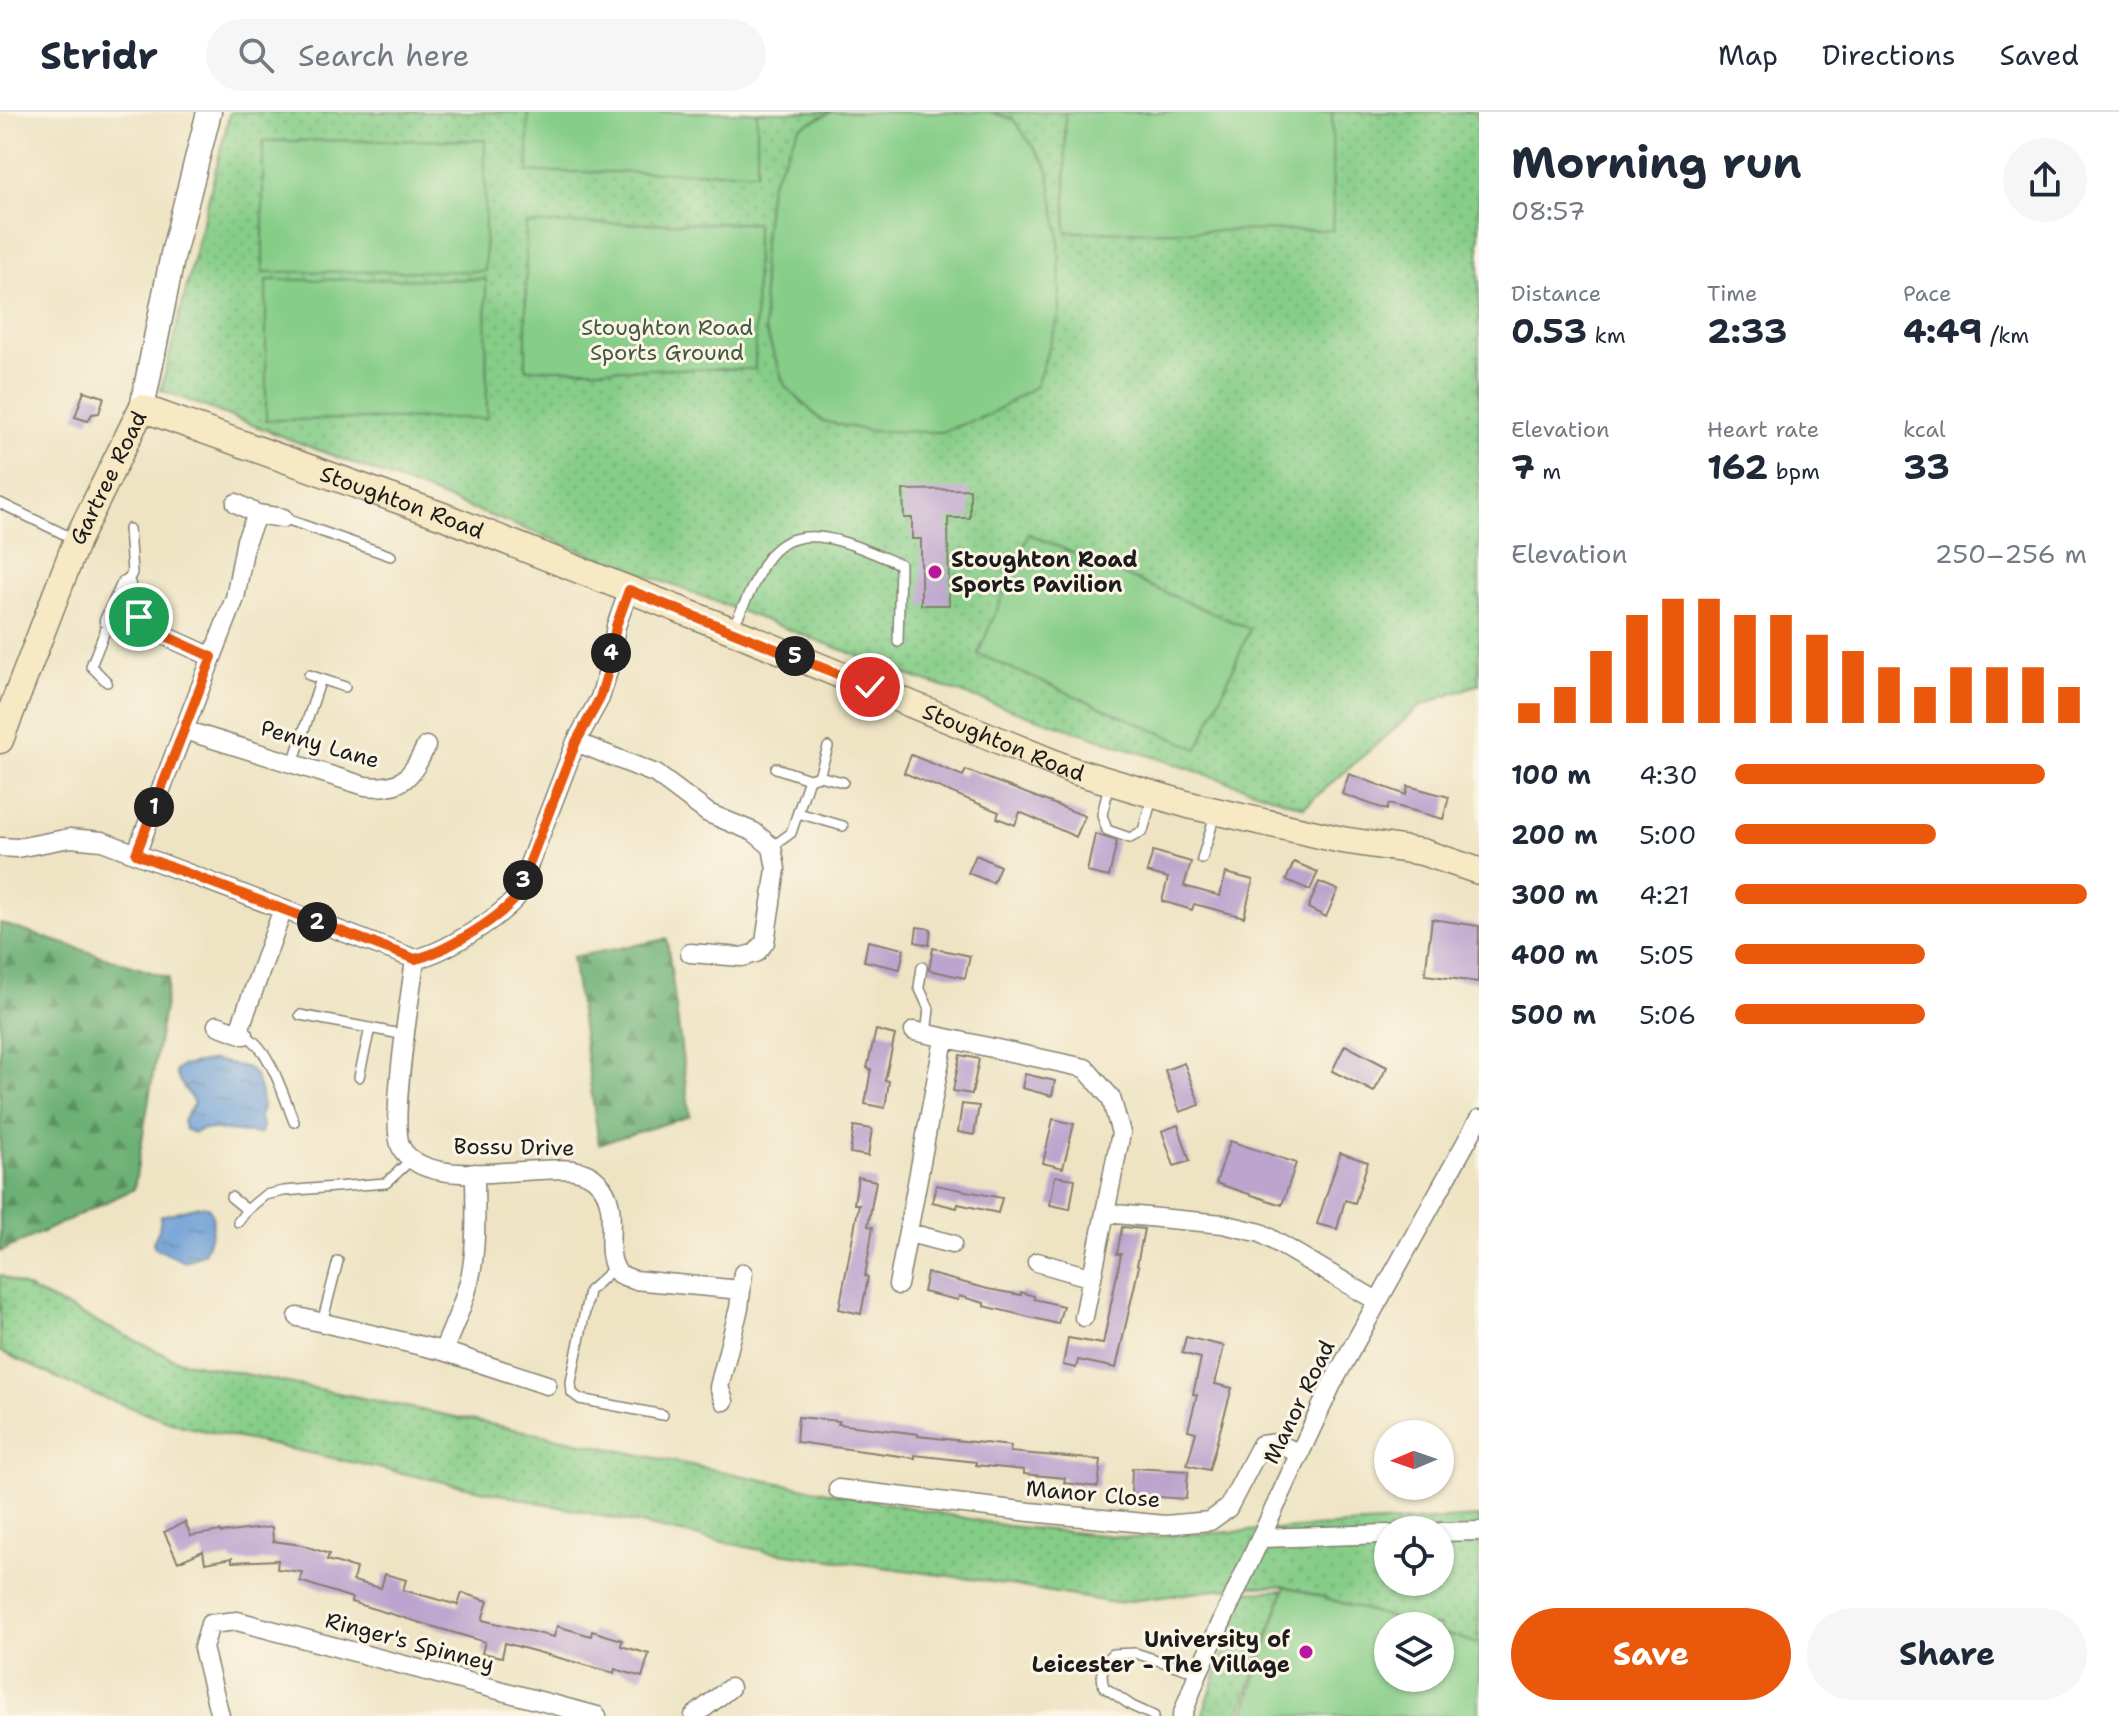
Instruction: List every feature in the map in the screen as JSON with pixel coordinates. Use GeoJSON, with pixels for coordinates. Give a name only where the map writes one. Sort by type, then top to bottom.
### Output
{"type":"FeatureCollection","features":[{"type":"Feature","properties":{"kind":"main road","name":"Gartree Road"},"geometry":{"type":"LineString","coordinates":[[0,740],[77,540],[142,408]]}},
{"type":"Feature","properties":{"kind":"main road","name":"Stoughton Road"},"geometry":{"type":"LineString","coordinates":[[142,408],[443,516],[1071,770],[1216,811],[1342,840],[1422,852],[1479,871]]}},
{"type":"Feature","properties":{"kind":"street","name":"Gartree Road"},"geometry":{"type":"LineString","coordinates":[[142,408],[173,254],[209,112]]}},
{"type":"Feature","properties":{"kind":"street"},"geometry":{"type":"LineString","coordinates":[[236,503],[257,514],[283,518]]}},
{"type":"Feature","properties":{"kind":"street"},"geometry":{"type":"LineString","coordinates":[[136,854],[235,598],[246,540],[257,514]]}},
{"type":"Feature","properties":{"kind":"street"},"geometry":{"type":"LineString","coordinates":[[126,585],[113,613],[139,617],[161,634],[212,657]]}},
{"type":"Feature","properties":{"kind":"street"},"geometry":{"type":"LineString","coordinates":[[0,847],[17,848],[70,838],[102,841],[415,959],[431,956],[502,912],[516,898],[576,742],[604,686],[616,626],[629,590]]}},
{"type":"Feature","properties":{"kind":"street","name":"Penny Lane"},"geometry":{"type":"LineString","coordinates":[[184,730],[365,786],[391,786],[404,781],[415,770],[426,746]]}},
{"type":"Feature","properties":{"kind":"street"},"geometry":{"type":"LineString","coordinates":[[576,742],[656,774],[708,813],[754,832],[772,847],[776,869],[767,933],[761,948],[750,956],[742,957],[690,953]]}},
{"type":"Feature","properties":{"kind":"street"},"geometry":{"type":"LineString","coordinates":[[217,1025],[241,1034],[283,909]]}},
{"type":"Feature","properties":{"kind":"street"},"geometry":{"type":"LineString","coordinates":[[412,1159],[401,1147],[397,1133],[415,959]]}},
{"type":"Feature","properties":{"kind":"street"},"geometry":{"type":"LineString","coordinates":[[898,1285],[909,1233],[928,1035],[1085,1068],[1111,1098],[1121,1133],[1084,1317]]}},
{"type":"Feature","properties":{"kind":"street","name":"Manor Road"},"geometry":{"type":"LineString","coordinates":[[1182,1716],[1198,1673],[1331,1386],[1479,1119]]}},
{"type":"Feature","properties":{"kind":"street","name":"Bossu Drive"},"geometry":{"type":"LineString","coordinates":[[412,1159],[432,1168],[475,1173],[563,1169],[588,1175],[598,1182],[609,1199],[614,1268]]}},
{"type":"Feature","properties":{"kind":"street"},"geometry":{"type":"LineString","coordinates":[[443,1351],[472,1271],[476,1237],[475,1173]]}},
{"type":"Feature","properties":{"kind":"street"},"geometry":{"type":"LineString","coordinates":[[1105,1213],[1223,1224],[1261,1233],[1377,1301]]}},
{"type":"Feature","properties":{"kind":"street"},"geometry":{"type":"LineString","coordinates":[[909,1233],[952,1244]]}},
{"type":"Feature","properties":{"kind":"street"},"geometry":{"type":"LineString","coordinates":[[1037,1262],[1092,1278]]}},
{"type":"Feature","properties":{"kind":"street"},"geometry":{"type":"LineString","coordinates":[[614,1268],[619,1274],[634,1280],[742,1282],[719,1387],[724,1401]]}},
{"type":"Feature","properties":{"kind":"street"},"geometry":{"type":"LineString","coordinates":[[298,1317],[443,1351],[547,1385]]}},
{"type":"Feature","properties":{"kind":"street","name":"Manor Close"},"geometry":{"type":"LineString","coordinates":[[838,1489],[1165,1525],[1210,1521],[1228,1508],[1261,1445],[1277,1443],[1300,1454]]}},
{"type":"Feature","properties":{"kind":"street"},"geometry":{"type":"LineString","coordinates":[[1454,1532],[1479,1531]]}},
{"type":"Feature","properties":{"kind":"street"},"geometry":{"type":"LineString","coordinates":[[1261,1538],[1374,1534]]}},
{"type":"Feature","properties":{"kind":"street","name":"Ringer's Spinney"},"geometry":{"type":"LineString","coordinates":[[220,1716],[203,1648],[210,1624],[237,1621],[597,1716]]}},
{"type":"Feature","properties":{"kind":"street"},"geometry":{"type":"LineString","coordinates":[[694,1716],[730,1688]]}},
{"type":"Feature","properties":{"kind":"lane"},"geometry":{"type":"LineString","coordinates":[[0,503],[77,540]]}},
{"type":"Feature","properties":{"kind":"lane"},"geometry":{"type":"LineString","coordinates":[[283,518],[391,556]]}},
{"type":"Feature","properties":{"kind":"lane"},"geometry":{"type":"LineString","coordinates":[[126,585],[132,573],[129,529]]}},
{"type":"Feature","properties":{"kind":"lane"},"geometry":{"type":"LineString","coordinates":[[731,630],[767,559],[784,544],[808,534],[831,538],[900,564],[898,642]]}},
{"type":"Feature","properties":{"kind":"lane"},"geometry":{"type":"LineString","coordinates":[[107,682],[91,666],[113,613]]}},
{"type":"Feature","properties":{"kind":"lane"},"geometry":{"type":"LineString","coordinates":[[309,675],[345,687]]}},
{"type":"Feature","properties":{"kind":"lane"},"geometry":{"type":"LineString","coordinates":[[293,763],[321,679]]}},
{"type":"Feature","properties":{"kind":"lane"},"geometry":{"type":"LineString","coordinates":[[772,847],[791,833],[828,747]]}},
{"type":"Feature","properties":{"kind":"lane"},"geometry":{"type":"LineString","coordinates":[[776,768],[843,782]]}},
{"type":"Feature","properties":{"kind":"lane"},"geometry":{"type":"LineString","coordinates":[[1110,782],[1102,815],[1107,830],[1117,835],[1130,838],[1143,831],[1153,794]]}},
{"type":"Feature","properties":{"kind":"lane"},"geometry":{"type":"LineString","coordinates":[[1202,859],[1216,811]]}},
{"type":"Feature","properties":{"kind":"lane"},"geometry":{"type":"LineString","coordinates":[[798,813],[843,826]]}},
{"type":"Feature","properties":{"kind":"lane"},"geometry":{"type":"LineString","coordinates":[[922,967],[919,987],[929,1009],[928,1035]]}},
{"type":"Feature","properties":{"kind":"lane"},"geometry":{"type":"LineString","coordinates":[[300,1015],[406,1035]]}},
{"type":"Feature","properties":{"kind":"lane"},"geometry":{"type":"LineString","coordinates":[[359,1077],[370,1028]]}},
{"type":"Feature","properties":{"kind":"lane"},"geometry":{"type":"LineString","coordinates":[[241,1034],[255,1039],[272,1069],[294,1122]]}},
{"type":"Feature","properties":{"kind":"lane"},"geometry":{"type":"LineString","coordinates":[[238,1222],[257,1200],[275,1192],[386,1183],[412,1159]]}},
{"type":"Feature","properties":{"kind":"lane"},"geometry":{"type":"LineString","coordinates":[[231,1197],[247,1210]]}},
{"type":"Feature","properties":{"kind":"lane"},"geometry":{"type":"LineString","coordinates":[[322,1323],[338,1261]]}},
{"type":"Feature","properties":{"kind":"lane"},"geometry":{"type":"LineString","coordinates":[[614,1268],[589,1291],[571,1382],[572,1393],[580,1399],[663,1415]]}},
{"type":"Feature","properties":{"kind":"lane"},"geometry":{"type":"LineString","coordinates":[[1154,1716],[1104,1687],[1101,1675],[1112,1654],[1135,1653],[1198,1673]]}},
{"type":"Feature","properties":{"kind":"green space","name":"Stoughton Road Sports Ground"},"geometry":{"type":"Polygon","coordinates":[[[230,112],[1479,112],[1479,684],[1422,705],[1304,807],[913,677],[161,390],[230,112]]]}},
{"type":"Feature","properties":{"kind":"green space"},"geometry":{"type":"Polygon","coordinates":[[[528,112],[757,112],[757,172],[528,172],[528,112]]]}},
{"type":"Feature","properties":{"kind":"green space"},"geometry":{"type":"Polygon","coordinates":[[[832,112],[990,112],[1013,119],[1047,166],[1059,234],[1060,314],[1036,386],[988,415],[941,432],[870,431],[822,421],[785,386],[765,329],[762,257],[770,185],[800,127],[832,112]]]}},
{"type":"Feature","properties":{"kind":"green space"},"geometry":{"type":"Polygon","coordinates":[[[1065,112],[1332,112],[1333,230],[1066,232],[1065,112]]]}},
{"type":"Feature","properties":{"kind":"green space"},"geometry":{"type":"Polygon","coordinates":[[[485,140],[485,271],[263,272],[263,141],[485,140]]]}},
{"type":"Feature","properties":{"kind":"green space"},"geometry":{"type":"Polygon","coordinates":[[[756,223],[755,369],[526,369],[526,224],[756,223]]]}},
{"type":"Feature","properties":{"kind":"green space"},"geometry":{"type":"Polygon","coordinates":[[[486,279],[487,418],[266,420],[266,280],[486,279]]]}},
{"type":"Feature","properties":{"kind":"green space"},"geometry":{"type":"Polygon","coordinates":[[[1029,534],[1250,629],[1198,749],[978,654],[1029,534]]]}},
{"type":"Feature","properties":{"kind":"green space"},"geometry":{"type":"Polygon","coordinates":[[[0,923],[169,978],[134,1189],[0,1252],[0,923]]]}},
{"type":"Feature","properties":{"kind":"green space"},"geometry":{"type":"Polygon","coordinates":[[[667,939],[690,1116],[599,1144],[572,957],[667,939]]]}},
{"type":"Feature","properties":{"kind":"green space"},"geometry":{"type":"Polygon","coordinates":[[[0,1275],[176,1360],[774,1482],[1007,1526],[1133,1538],[1374,1523],[1374,1596],[1454,1596],[1454,1519],[1479,1517],[1479,1644],[1454,1636],[1454,1612],[1374,1613],[1285,1586],[1247,1586],[1115,1603],[985,1581],[765,1551],[183,1426],[90,1393],[0,1351],[0,1275]]]}},
{"type":"Feature","properties":{"kind":"green space"},"geometry":{"type":"Polygon","coordinates":[[[1285,1586],[1374,1613],[1374,1692],[1454,1692],[1454,1636],[1479,1644],[1479,1716],[1243,1716],[1285,1586]]]}},
{"type":"Feature","properties":{"kind":"green space"},"geometry":{"type":"Polygon","coordinates":[[[1284,1590],[1239,1716],[1202,1716],[1245,1592],[1284,1590]]]}},
{"type":"Feature","properties":{"kind":"water"},"geometry":{"type":"Polygon","coordinates":[[[214,1060],[248,1068],[255,1075],[261,1093],[259,1116],[263,1127],[260,1134],[203,1129],[193,1133],[185,1129],[183,1121],[194,1103],[176,1071],[182,1066],[214,1060]]]}},
{"type":"Feature","properties":{"kind":"water"},"geometry":{"type":"Polygon","coordinates":[[[199,1206],[208,1207],[213,1223],[204,1253],[185,1262],[155,1248],[153,1242],[161,1216],[199,1206]]]}},
{"type":"Feature","properties":{"kind":"building"},"geometry":{"type":"Polygon","coordinates":[[[84,391],[104,397],[99,413],[92,414],[88,421],[75,417],[84,391]]]}},
{"type":"Feature","properties":{"kind":"building","name":"Stoughton Road Sports Pavilion"},"geometry":{"type":"Polygon","coordinates":[[[970,489],[970,518],[948,518],[949,605],[921,605],[921,539],[912,539],[912,518],[904,518],[903,490],[970,489]]]}},
{"type":"Feature","properties":{"kind":"building"},"geometry":{"type":"Polygon","coordinates":[[[911,755],[963,776],[966,770],[1085,816],[1076,837],[1020,812],[1015,825],[997,818],[999,812],[904,773],[911,755]]]}},
{"type":"Feature","properties":{"kind":"building"},"geometry":{"type":"Polygon","coordinates":[[[1349,774],[1406,795],[1408,786],[1449,797],[1443,819],[1389,804],[1387,810],[1342,794],[1349,774]]]}},
{"type":"Feature","properties":{"kind":"building"},"geometry":{"type":"Polygon","coordinates":[[[1095,834],[1117,841],[1109,877],[1087,872],[1095,834]]]}},
{"type":"Feature","properties":{"kind":"building"},"geometry":{"type":"Polygon","coordinates":[[[1153,851],[1191,862],[1184,886],[1220,896],[1226,873],[1253,880],[1244,917],[1194,904],[1192,910],[1162,901],[1168,878],[1147,872],[1153,851]]]}},
{"type":"Feature","properties":{"kind":"building"},"geometry":{"type":"Polygon","coordinates":[[[976,855],[1000,866],[993,883],[968,873],[976,855]]]}},
{"type":"Feature","properties":{"kind":"building"},"geometry":{"type":"Polygon","coordinates":[[[1294,862],[1318,872],[1310,890],[1286,880],[1294,862]]]}},
{"type":"Feature","properties":{"kind":"building"},"geometry":{"type":"Polygon","coordinates":[[[1319,882],[1338,890],[1326,917],[1308,908],[1319,882]]]}},
{"type":"Feature","properties":{"kind":"building"},"geometry":{"type":"Polygon","coordinates":[[[1432,919],[1479,926],[1478,982],[1425,975],[1432,919]]]}},
{"type":"Feature","properties":{"kind":"building"},"geometry":{"type":"Polygon","coordinates":[[[917,927],[931,929],[929,945],[915,942],[917,927]]]}},
{"type":"Feature","properties":{"kind":"building"},"geometry":{"type":"Polygon","coordinates":[[[868,941],[904,949],[900,969],[864,961],[868,941]]]}},
{"type":"Feature","properties":{"kind":"building"},"geometry":{"type":"Polygon","coordinates":[[[933,948],[970,956],[965,978],[929,970],[933,948]]]}},
{"type":"Feature","properties":{"kind":"building"},"geometry":{"type":"Polygon","coordinates":[[[876,1030],[895,1035],[885,1080],[889,1081],[885,1108],[865,1104],[871,1069],[867,1068],[876,1030]]]}},
{"type":"Feature","properties":{"kind":"building"},"geometry":{"type":"Polygon","coordinates":[[[1345,1045],[1387,1067],[1374,1092],[1332,1071],[1345,1045]]]}},
{"type":"Feature","properties":{"kind":"building"},"geometry":{"type":"Polygon","coordinates":[[[960,1055],[979,1059],[972,1094],[953,1091],[960,1055]]]}},
{"type":"Feature","properties":{"kind":"building"},"geometry":{"type":"Polygon","coordinates":[[[1184,1063],[1200,1105],[1180,1112],[1165,1070],[1184,1063]]]}},
{"type":"Feature","properties":{"kind":"building"},"geometry":{"type":"Polygon","coordinates":[[[1025,1074],[1055,1081],[1052,1096],[1022,1088],[1025,1074]]]}},
{"type":"Feature","properties":{"kind":"building"},"geometry":{"type":"Polygon","coordinates":[[[962,1104],[979,1106],[974,1135],[958,1132],[962,1104]]]}},
{"type":"Feature","properties":{"kind":"building"},"geometry":{"type":"Polygon","coordinates":[[[1053,1119],[1074,1124],[1063,1168],[1043,1163],[1053,1119]]]}},
{"type":"Feature","properties":{"kind":"building"},"geometry":{"type":"Polygon","coordinates":[[[1178,1125],[1190,1161],[1174,1166],[1162,1131],[1178,1125]]]}},
{"type":"Feature","properties":{"kind":"building"},"geometry":{"type":"Polygon","coordinates":[[[854,1126],[872,1129],[868,1156],[850,1153],[854,1126]]]}},
{"type":"Feature","properties":{"kind":"building"},"geometry":{"type":"Polygon","coordinates":[[[1230,1141],[1296,1163],[1282,1205],[1216,1183],[1230,1141]]]}},
{"type":"Feature","properties":{"kind":"building"},"geometry":{"type":"Polygon","coordinates":[[[1340,1153],[1368,1162],[1355,1203],[1345,1200],[1337,1229],[1317,1224],[1340,1153]]]}},
{"type":"Feature","properties":{"kind":"building"},"geometry":{"type":"Polygon","coordinates":[[[1055,1176],[1075,1179],[1070,1209],[1050,1205],[1055,1176]]]}},
{"type":"Feature","properties":{"kind":"building"},"geometry":{"type":"Polygon","coordinates":[[[858,1177],[876,1181],[868,1226],[873,1227],[861,1314],[839,1309],[859,1204],[854,1204],[858,1177]]]}},
{"type":"Feature","properties":{"kind":"building"},"geometry":{"type":"Polygon","coordinates":[[[936,1185],[1002,1198],[998,1213],[932,1202],[936,1185]]]}},
{"type":"Feature","properties":{"kind":"building"},"geometry":{"type":"Polygon","coordinates":[[[1122,1227],[1144,1229],[1139,1266],[1116,1368],[1078,1360],[1076,1368],[1063,1365],[1068,1338],[1103,1344],[1121,1254],[1117,1254],[1122,1227]]]}},
{"type":"Feature","properties":{"kind":"building"},"geometry":{"type":"Polygon","coordinates":[[[927,1273],[988,1289],[1021,1295],[1021,1292],[1034,1296],[1034,1299],[1063,1306],[1058,1324],[984,1306],[984,1303],[959,1296],[958,1300],[923,1292],[927,1273]]]}},
{"type":"Feature","properties":{"kind":"building"},"geometry":{"type":"Polygon","coordinates":[[[1186,1337],[1224,1346],[1215,1384],[1232,1388],[1209,1470],[1187,1465],[1196,1432],[1188,1430],[1197,1395],[1193,1394],[1201,1358],[1182,1353],[1186,1337]]]}},
{"type":"Feature","properties":{"kind":"building"},"geometry":{"type":"Polygon","coordinates":[[[798,1417],[839,1421],[838,1424],[918,1436],[1011,1446],[1010,1452],[1101,1460],[1098,1487],[1064,1483],[1065,1478],[1024,1474],[1024,1470],[976,1465],[976,1462],[915,1455],[915,1458],[796,1442],[798,1417]]]}},
{"type":"Feature","properties":{"kind":"building"},"geometry":{"type":"Polygon","coordinates":[[[1132,1468],[1188,1471],[1186,1499],[1131,1495],[1132,1468]]]}},
{"type":"Feature","properties":{"kind":"building"},"geometry":{"type":"Polygon","coordinates":[[[185,1522],[191,1536],[272,1527],[273,1541],[302,1545],[329,1554],[327,1560],[356,1568],[353,1581],[381,1588],[385,1574],[406,1580],[403,1590],[458,1605],[462,1593],[488,1601],[482,1620],[554,1637],[557,1626],[591,1636],[592,1631],[622,1640],[621,1646],[649,1654],[642,1677],[615,1669],[614,1673],[505,1643],[502,1657],[482,1653],[485,1642],[351,1602],[352,1598],[300,1581],[302,1572],[277,1569],[278,1560],[232,1562],[232,1558],[205,1563],[203,1551],[178,1562],[164,1532],[185,1522]]]}},
{"type":"Feature","properties":{"kind":"place","name":"Stoughton Road Sports Pavilion"},"geometry":{"type":"Point","coordinates":[935,572]}},
{"type":"Feature","properties":{"kind":"place","name":"University of Leicester - The Village"},"geometry":{"type":"Point","coordinates":[1306,1652]}},
{"type":"Feature","properties":{"kind":"route"},"geometry":{"type":"LineString","coordinates":[[139,617],[161,634],[212,657],[136,854],[415,959],[431,956],[451,946],[502,912],[516,898],[576,742],[600,698],[616,626],[629,590],[870,687]]}}]}
